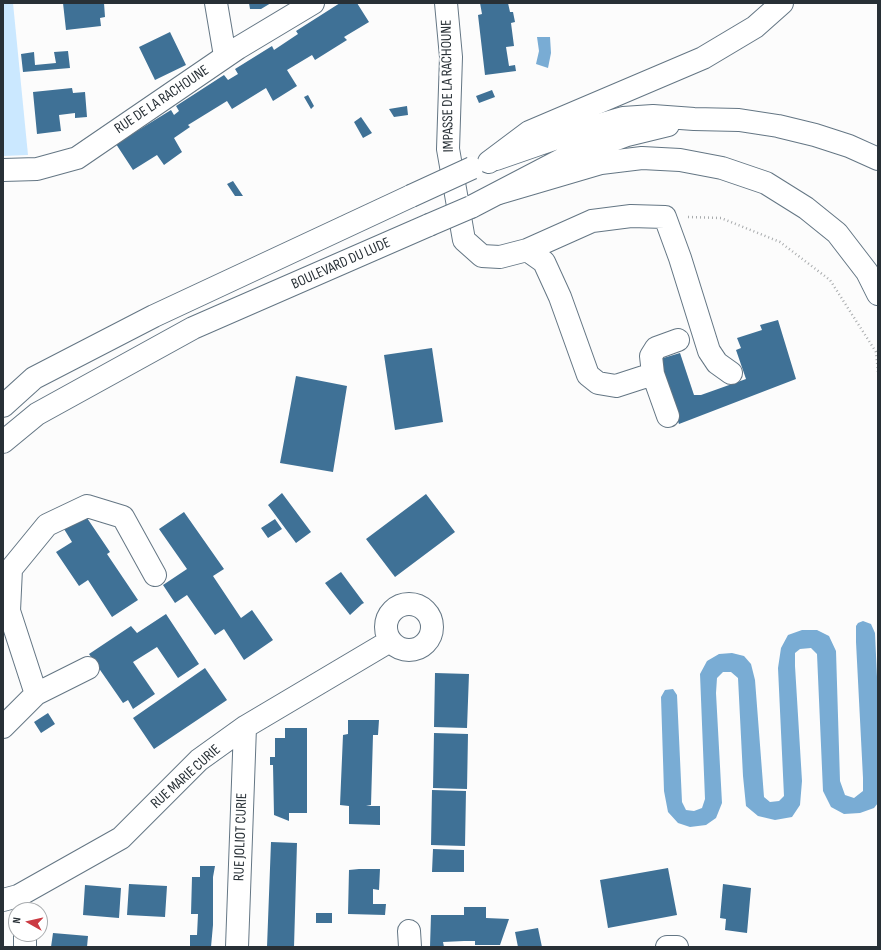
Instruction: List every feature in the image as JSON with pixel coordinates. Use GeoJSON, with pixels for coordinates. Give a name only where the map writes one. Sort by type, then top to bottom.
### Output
{"type":"FeatureCollection","features":[{"type":"Feature","properties":{"kind":"main road"},"geometry":{"type":"LineString","coordinates":[[216,3],[226,56]]}},
{"type":"Feature","properties":{"kind":"main road","name":"RUE DE LA RACHOUNE"},"geometry":{"type":"LineString","coordinates":[[3,170],[37,170],[77,158],[226,56],[313,3]]}},
{"type":"Feature","properties":{"kind":"main road","name":"IMPASSE DE LA RACHOUNE"},"geometry":{"type":"LineString","coordinates":[[446,3],[451,57],[448,149],[464,240],[482,256],[500,257],[528,250],[592,220],[631,216],[666,217]]}},
{"type":"Feature","properties":{"kind":"main road"},"geometry":{"type":"LineString","coordinates":[[480,165],[529,132],[703,58],[755,27],[782,3]]}},
{"type":"Feature","properties":{"kind":"main road","name":"BOULEVARD DU LUDE"},"geometry":{"type":"LineString","coordinates":[[3,392],[34,378],[154,316],[480,165],[571,133],[623,118],[653,116],[738,120],[778,126],[815,134],[849,146],[878,159]]}},
{"type":"Feature","properties":{"kind":"main road","name":"BOULEVARD DU LUDE"},"geometry":{"type":"LineString","coordinates":[[3,442],[37,414],[193,328],[471,207],[570,156],[627,135],[694,119]]}},
{"type":"Feature","properties":{"kind":"main road"},"geometry":{"type":"LineString","coordinates":[[499,193],[600,163],[642,158],[680,160],[722,168],[766,183],[806,208],[837,234],[867,272],[878,294]]}},
{"type":"Feature","properties":{"kind":"main road"},"geometry":{"type":"LineString","coordinates":[[666,217],[709,351],[717,363],[731,373]]}},
{"type":"Feature","properties":{"kind":"main road"},"geometry":{"type":"LineString","coordinates":[[528,250],[544,262],[560,297],[588,375],[598,383],[616,386],[653,374]]}},
{"type":"Feature","properties":{"kind":"main road"},"geometry":{"type":"LineString","coordinates":[[668,416],[653,374],[651,356],[656,348],[678,340]]}},
{"type":"Feature","properties":{"kind":"main road","name":"BOULEVARD DU LUDE"},"geometry":{"type":"LineString","coordinates":[[3,406],[34,378]]}},
{"type":"Feature","properties":{"kind":"main road"},"geometry":{"type":"LineString","coordinates":[[36,694],[9,611],[11,569],[47,526],[87,506],[123,517],[155,575]]}},
{"type":"Feature","properties":{"kind":"main road","name":"RUE MARIE CURIE"},"geometry":{"type":"LineString","coordinates":[[3,900],[18,896],[121,838],[199,760],[245,727],[390,641]]}},
{"type":"Feature","properties":{"kind":"main road"},"geometry":{"type":"LineString","coordinates":[[3,727],[36,694],[88,668]]}},
{"type":"Feature","properties":{"kind":"main road","name":"RUE JOLIOT CURIE"},"geometry":{"type":"LineString","coordinates":[[238,947],[245,727]]}},
{"type":"Feature","properties":{"kind":"main road"},"geometry":{"type":"LineString","coordinates":[[667,947],[677,947]]}},
{"type":"Feature","properties":{"kind":"path"},"geometry":{"type":"LineString","coordinates":[[666,217],[721,218],[780,242],[830,280],[876,352],[878,372]]}},
{"type":"Feature","properties":{"kind":"shaded area"},"geometry":{"type":"Polygon","coordinates":[[[3,3],[13,3],[28,155],[3,156],[3,3]]]}},
{"type":"Feature","properties":{"kind":"water"},"geometry":{"type":"Polygon","coordinates":[[[537,37],[550,37],[551,53],[548,68],[536,64],[539,51],[537,37]]]}},
{"type":"Feature","properties":{"kind":"water"},"geometry":{"type":"Polygon","coordinates":[[[863,621],[871,624],[875,633],[878,699],[878,803],[874,808],[860,813],[844,814],[831,807],[823,791],[817,654],[811,648],[800,649],[795,653],[802,781],[800,805],[792,817],[775,820],[758,816],[746,806],[738,678],[731,672],[723,672],[717,678],[716,693],[722,803],[716,818],[706,825],[690,827],[678,823],[668,812],[664,791],[661,697],[665,690],[673,689],[677,695],[682,802],[686,810],[694,811],[702,808],[705,799],[700,674],[707,661],[719,654],[732,653],[744,656],[751,664],[755,680],[764,797],[770,802],[779,801],[784,796],[778,668],[781,648],[788,635],[802,630],[817,630],[829,636],[836,651],[840,781],[845,795],[854,798],[863,791],[856,626],[858,623],[863,621]]]}},
{"type":"Feature","properties":{"kind":"building"},"geometry":{"type":"Polygon","coordinates":[[[63,3],[104,3],[105,17],[100,18],[101,26],[66,30],[63,3]]]}},
{"type":"Feature","properties":{"kind":"building"},"geometry":{"type":"Polygon","coordinates":[[[249,3],[271,3],[261,9],[250,9],[249,3]]]}},
{"type":"Feature","properties":{"kind":"building"},"geometry":{"type":"Polygon","coordinates":[[[340,3],[357,3],[369,22],[344,37],[347,40],[315,60],[312,55],[287,70],[297,86],[273,101],[266,88],[232,109],[227,101],[188,125],[190,127],[174,138],[182,152],[164,165],[157,155],[133,170],[116,144],[171,110],[174,115],[179,111],[176,106],[224,75],[228,80],[238,74],[235,69],[272,46],[274,50],[298,34],[296,31],[340,3]]]}},
{"type":"Feature","properties":{"kind":"building"},"geometry":{"type":"Polygon","coordinates":[[[480,3],[508,3],[510,12],[513,12],[515,22],[511,23],[514,46],[506,47],[509,66],[515,65],[516,71],[485,75],[478,15],[482,14],[480,3]]]}},
{"type":"Feature","properties":{"kind":"building"},"geometry":{"type":"Polygon","coordinates":[[[170,32],[186,65],[155,80],[139,47],[170,32]]]}},
{"type":"Feature","properties":{"kind":"building"},"geometry":{"type":"Polygon","coordinates":[[[68,51],[70,68],[23,72],[21,54],[34,52],[35,65],[56,63],[54,52],[68,51]]]}},
{"type":"Feature","properties":{"kind":"building"},"geometry":{"type":"Polygon","coordinates":[[[72,88],[73,93],[85,92],[87,117],[75,118],[75,113],[59,115],[61,131],[37,134],[33,92],[72,88]]]}},
{"type":"Feature","properties":{"kind":"building"},"geometry":{"type":"Polygon","coordinates":[[[492,90],[495,97],[479,103],[476,96],[492,90]]]}},
{"type":"Feature","properties":{"kind":"building"},"geometry":{"type":"Polygon","coordinates":[[[308,95],[314,106],[311,109],[304,97],[308,95]]]}},
{"type":"Feature","properties":{"kind":"building"},"geometry":{"type":"Polygon","coordinates":[[[407,106],[408,115],[394,117],[389,109],[407,106]]]}},
{"type":"Feature","properties":{"kind":"building"},"geometry":{"type":"Polygon","coordinates":[[[361,117],[372,133],[363,138],[354,122],[361,117]]]}},
{"type":"Feature","properties":{"kind":"building"},"geometry":{"type":"Polygon","coordinates":[[[233,181],[243,196],[235,196],[227,184],[233,181]]]}},
{"type":"Feature","properties":{"kind":"building"},"geometry":{"type":"Polygon","coordinates":[[[778,320],[796,379],[679,424],[661,385],[666,378],[660,359],[680,353],[694,395],[701,395],[746,379],[736,350],[741,348],[737,338],[762,330],[760,325],[778,320]]]}},
{"type":"Feature","properties":{"kind":"building"},"geometry":{"type":"Polygon","coordinates":[[[432,348],[443,422],[395,430],[384,355],[432,348]]]}},
{"type":"Feature","properties":{"kind":"building"},"geometry":{"type":"Polygon","coordinates":[[[296,376],[347,386],[333,472],[280,463],[296,376]]]}},
{"type":"Feature","properties":{"kind":"building"},"geometry":{"type":"Polygon","coordinates":[[[282,493],[311,532],[296,543],[268,505],[282,493]]]}},
{"type":"Feature","properties":{"kind":"building"},"geometry":{"type":"Polygon","coordinates":[[[426,494],[455,532],[395,577],[366,539],[426,494]]]}},
{"type":"Feature","properties":{"kind":"building"},"geometry":{"type":"Polygon","coordinates":[[[184,512],[224,569],[213,576],[241,618],[252,610],[273,640],[244,660],[224,629],[215,635],[187,595],[175,603],[163,585],[187,569],[159,529],[184,512]]]}},
{"type":"Feature","properties":{"kind":"building"},"geometry":{"type":"Polygon","coordinates":[[[85,515],[110,552],[107,554],[138,600],[112,617],[88,580],[79,586],[56,552],[72,542],[64,529],[85,515]]]}},
{"type":"Feature","properties":{"kind":"building"},"geometry":{"type":"Polygon","coordinates":[[[275,519],[282,529],[268,538],[261,528],[275,519]]]}},
{"type":"Feature","properties":{"kind":"building"},"geometry":{"type":"Polygon","coordinates":[[[341,572],[364,603],[350,615],[325,583],[341,572]]]}},
{"type":"Feature","properties":{"kind":"building"},"geometry":{"type":"Polygon","coordinates":[[[166,614],[199,664],[178,678],[157,647],[133,662],[155,694],[133,709],[128,700],[123,703],[89,654],[131,626],[137,633],[166,614]]]}},
{"type":"Feature","properties":{"kind":"building"},"geometry":{"type":"Polygon","coordinates":[[[205,668],[227,700],[154,749],[133,718],[205,668]]]}},
{"type":"Feature","properties":{"kind":"building"},"geometry":{"type":"Polygon","coordinates":[[[435,673],[469,674],[467,728],[434,727],[435,673]]]}},
{"type":"Feature","properties":{"kind":"building"},"geometry":{"type":"Polygon","coordinates":[[[48,713],[55,724],[41,733],[34,722],[48,713]]]}},
{"type":"Feature","properties":{"kind":"building"},"geometry":{"type":"Polygon","coordinates":[[[348,720],[379,720],[378,735],[373,735],[371,805],[366,806],[380,806],[380,825],[349,824],[349,806],[340,805],[343,735],[348,734],[348,720]]]}},
{"type":"Feature","properties":{"kind":"building"},"geometry":{"type":"Polygon","coordinates":[[[285,728],[307,728],[307,813],[289,813],[289,821],[274,815],[273,765],[270,765],[270,757],[275,757],[275,738],[285,738],[285,728]]]}},
{"type":"Feature","properties":{"kind":"building"},"geometry":{"type":"Polygon","coordinates":[[[434,733],[468,734],[467,789],[433,788],[434,733]]]}},
{"type":"Feature","properties":{"kind":"building"},"geometry":{"type":"Polygon","coordinates":[[[432,790],[466,791],[465,846],[431,845],[432,790]]]}},
{"type":"Feature","properties":{"kind":"building"},"geometry":{"type":"Polygon","coordinates":[[[271,842],[297,843],[294,947],[267,947],[271,842]]]}},
{"type":"Feature","properties":{"kind":"building"},"geometry":{"type":"Polygon","coordinates":[[[433,849],[464,850],[464,872],[432,872],[433,849]]]}},
{"type":"Feature","properties":{"kind":"building"},"geometry":{"type":"Polygon","coordinates":[[[200,866],[215,866],[213,877],[213,925],[211,947],[190,947],[190,935],[197,935],[198,914],[191,914],[192,877],[200,877],[200,866]]]}},
{"type":"Feature","properties":{"kind":"building"},"geometry":{"type":"Polygon","coordinates":[[[668,868],[677,915],[608,928],[600,880],[668,868]]]}},
{"type":"Feature","properties":{"kind":"building"},"geometry":{"type":"Polygon","coordinates":[[[380,869],[379,890],[373,889],[373,904],[386,904],[385,915],[348,914],[349,870],[380,869]]]}},
{"type":"Feature","properties":{"kind":"building"},"geometry":{"type":"Polygon","coordinates":[[[129,884],[167,886],[165,917],[127,915],[129,884]]]}},
{"type":"Feature","properties":{"kind":"building"},"geometry":{"type":"Polygon","coordinates":[[[723,884],[751,888],[747,933],[725,930],[726,919],[720,918],[723,884]]]}},
{"type":"Feature","properties":{"kind":"building"},"geometry":{"type":"Polygon","coordinates":[[[85,885],[121,888],[119,918],[83,915],[85,885]]]}},
{"type":"Feature","properties":{"kind":"building"},"geometry":{"type":"Polygon","coordinates":[[[464,907],[486,907],[486,918],[509,919],[500,945],[475,945],[475,941],[464,941],[443,942],[444,947],[430,947],[431,915],[464,915],[464,907]]]}},
{"type":"Feature","properties":{"kind":"building"},"geometry":{"type":"Polygon","coordinates":[[[316,913],[332,913],[332,923],[316,923],[316,913]]]}},
{"type":"Feature","properties":{"kind":"building"},"geometry":{"type":"Polygon","coordinates":[[[538,928],[542,947],[518,947],[515,932],[538,928]]]}},
{"type":"Feature","properties":{"kind":"building"},"geometry":{"type":"Polygon","coordinates":[[[53,933],[88,936],[87,947],[51,947],[53,933]]]}}]}
